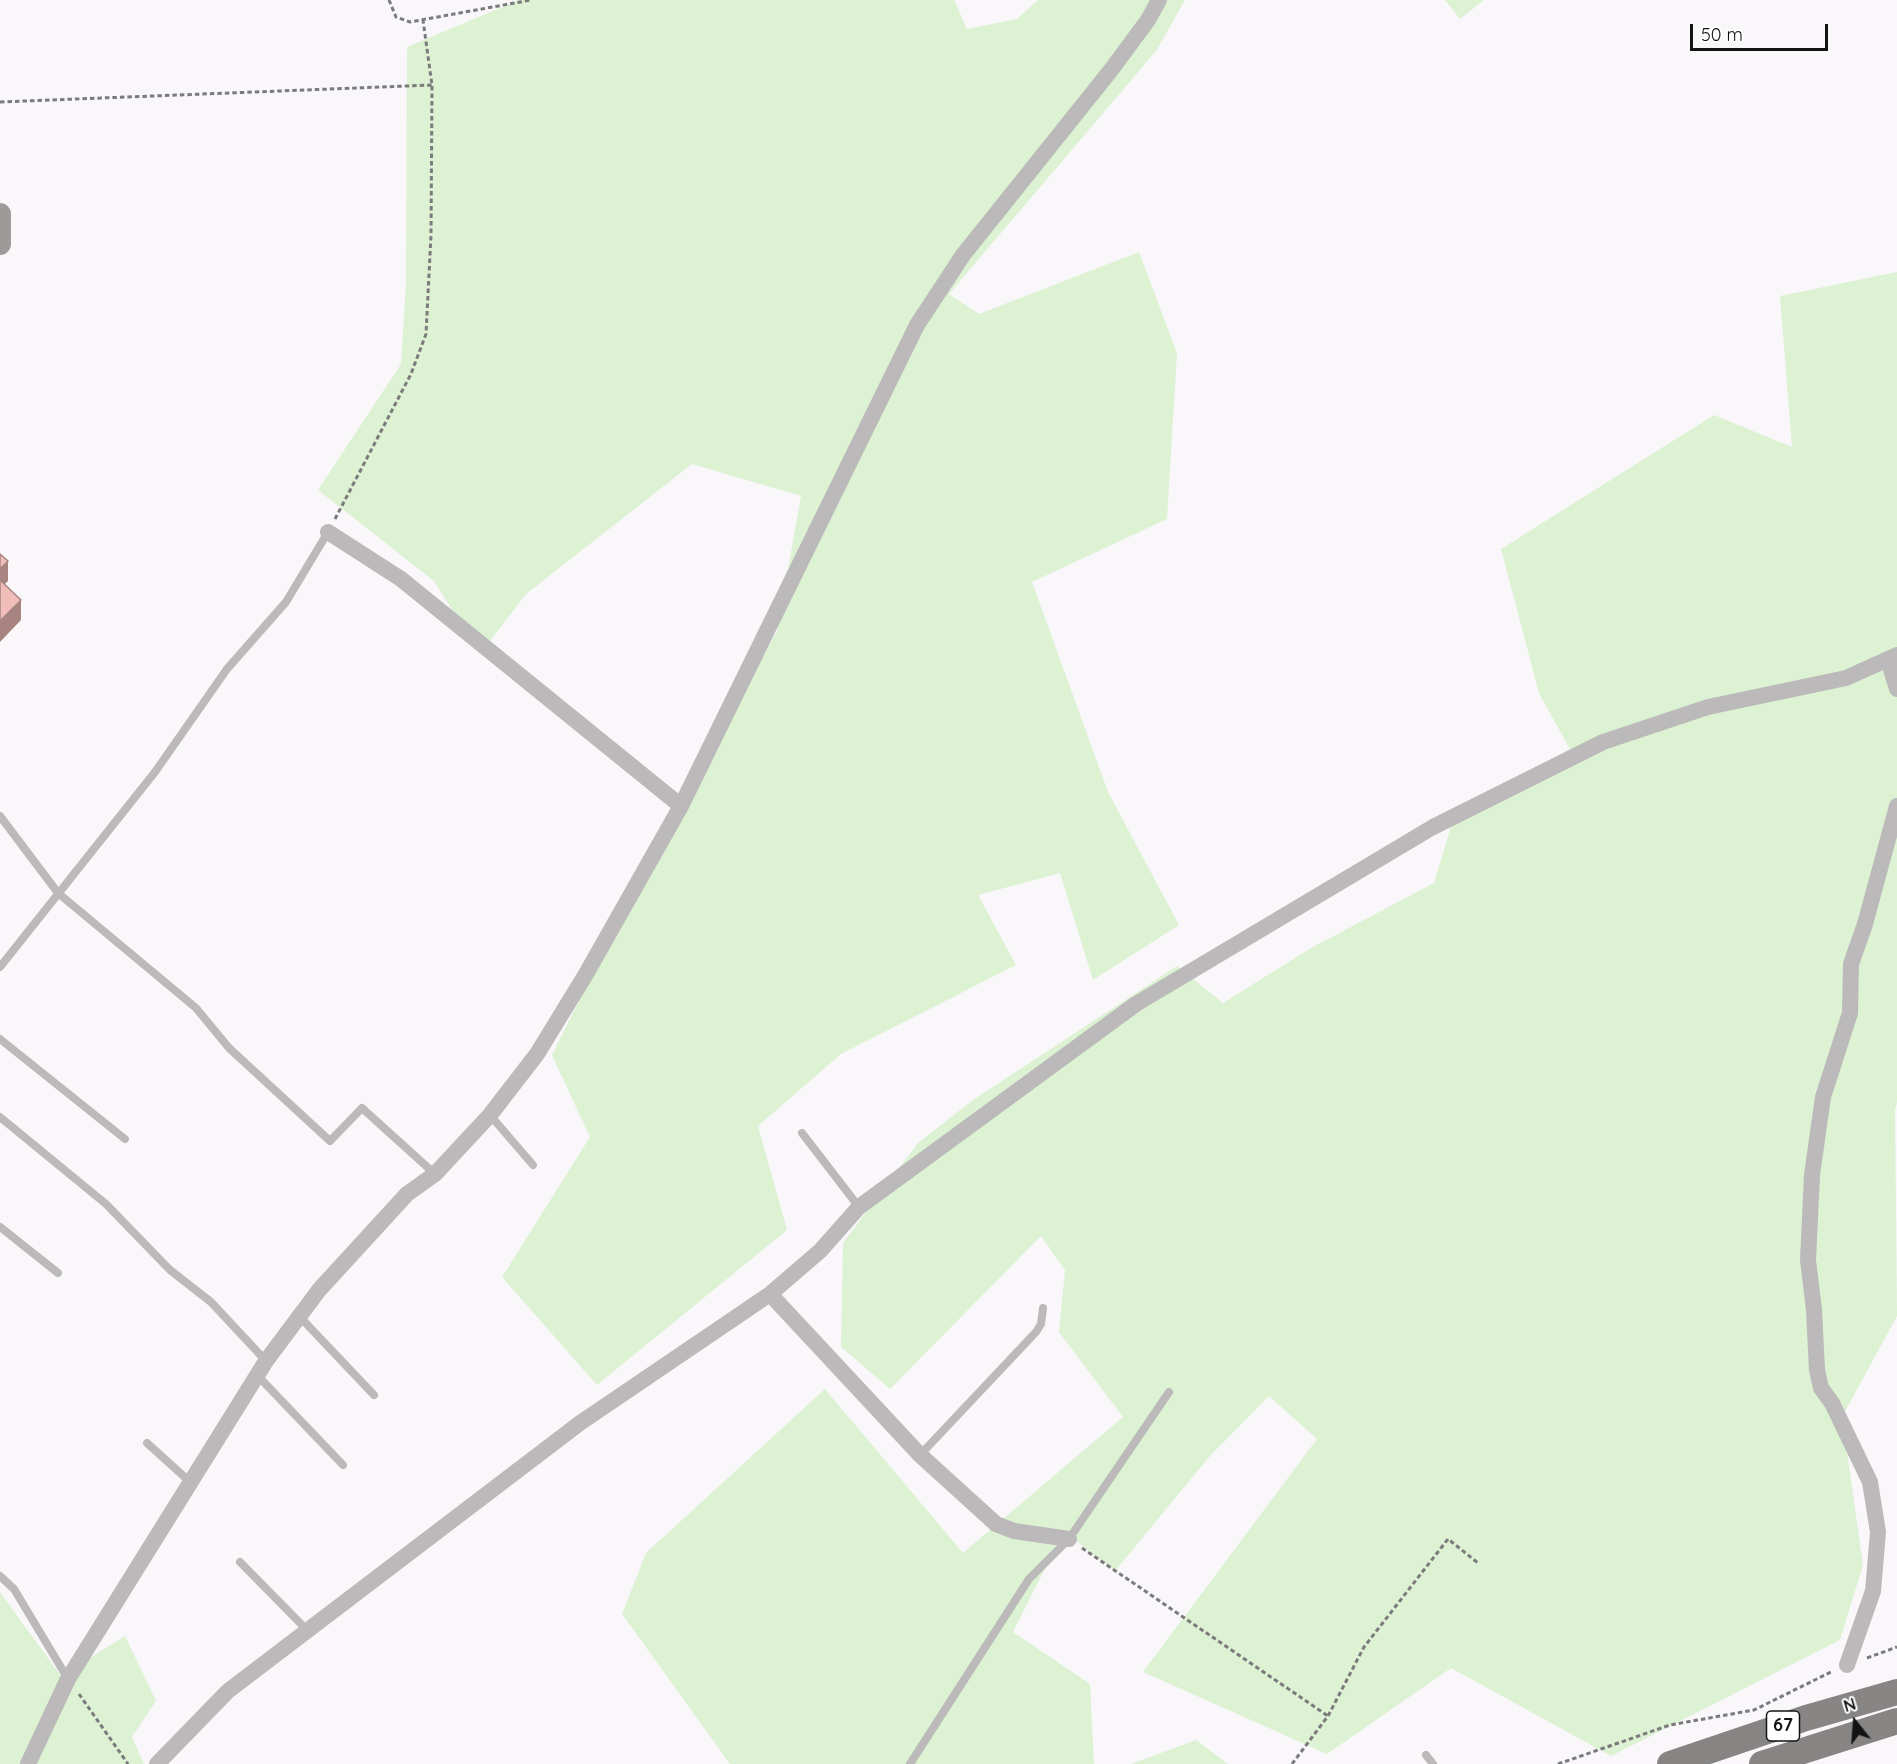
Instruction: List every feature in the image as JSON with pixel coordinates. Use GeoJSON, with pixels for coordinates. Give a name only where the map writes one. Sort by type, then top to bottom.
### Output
{"type":"FeatureCollection","features":[{"type":"Feature","properties":{"kind":"main road","name":"67"},"geometry":{"type":"LineString","coordinates":[[1670,1764],[1806,1718],[1897,1692]]}},
{"type":"Feature","properties":{"kind":"main road","name":"67"},"geometry":{"type":"LineString","coordinates":[[1762,1764],[1897,1721]]}},
{"type":"Feature","properties":{"kind":"street"},"geometry":{"type":"LineString","coordinates":[[28,1764],[68,1679],[189,1481],[262,1368],[299,1316],[407,1194],[435,1174],[490,1115],[543,1044],[681,806],[916,325],[963,255],[1111,70],[1148,20],[1159,0]]}},
{"type":"Feature","properties":{"kind":"street"},"geometry":{"type":"LineString","coordinates":[[0,214],[0,244]]}},
{"type":"Feature","properties":{"kind":"street"},"geometry":{"type":"LineString","coordinates":[[328,532],[401,579],[681,806]]}},
{"type":"Feature","properties":{"kind":"street"},"geometry":{"type":"LineString","coordinates":[[157,1764],[228,1691],[580,1423],[770,1293],[820,1251],[859,1206],[1136,1004],[1433,827],[1603,742],[1708,707],[1846,678],[1892,657],[1897,689]]}},
{"type":"Feature","properties":{"kind":"street"},"geometry":{"type":"LineString","coordinates":[[1848,1665],[1873,1591],[1878,1532],[1870,1482],[1832,1403],[1821,1388],[1817,1370],[1814,1310],[1808,1260],[1810,1218],[1823,1097],[1850,1013],[1851,964],[1865,924],[1897,806]]}},
{"type":"Feature","properties":{"kind":"street"},"geometry":{"type":"LineString","coordinates":[[770,1293],[920,1455],[996,1524],[1014,1531],[1069,1539]]}},
{"type":"Feature","properties":{"kind":"lane"},"geometry":{"type":"LineString","coordinates":[[0,967],[155,772],[227,669],[286,602],[328,532]]}},
{"type":"Feature","properties":{"kind":"lane"},"geometry":{"type":"LineString","coordinates":[[0,816],[58,893],[196,1008],[229,1048],[330,1141],[362,1108],[435,1174]]}},
{"type":"Feature","properties":{"kind":"lane"},"geometry":{"type":"LineString","coordinates":[[0,1039],[125,1138]]}},
{"type":"Feature","properties":{"kind":"lane"},"geometry":{"type":"LineString","coordinates":[[490,1115],[533,1165]]}},
{"type":"Feature","properties":{"kind":"lane"},"geometry":{"type":"LineString","coordinates":[[0,1117],[106,1204],[170,1270],[211,1302],[343,1466]]}},
{"type":"Feature","properties":{"kind":"lane"},"geometry":{"type":"LineString","coordinates":[[802,1134],[859,1206]]}},
{"type":"Feature","properties":{"kind":"lane"},"geometry":{"type":"LineString","coordinates":[[0,1227],[58,1273]]}},
{"type":"Feature","properties":{"kind":"lane"},"geometry":{"type":"LineString","coordinates":[[920,1455],[1036,1332],[1041,1324],[1043,1308]]}},
{"type":"Feature","properties":{"kind":"lane"},"geometry":{"type":"LineString","coordinates":[[299,1316],[374,1395]]}},
{"type":"Feature","properties":{"kind":"lane"},"geometry":{"type":"LineString","coordinates":[[910,1764],[1029,1579],[1069,1539],[1169,1392]]}},
{"type":"Feature","properties":{"kind":"lane"},"geometry":{"type":"LineString","coordinates":[[147,1443],[189,1481]]}},
{"type":"Feature","properties":{"kind":"lane"},"geometry":{"type":"LineString","coordinates":[[240,1562],[308,1631]]}},
{"type":"Feature","properties":{"kind":"lane"},"geometry":{"type":"LineString","coordinates":[[0,1576],[14,1589],[68,1679]]}},
{"type":"Feature","properties":{"kind":"lane"},"geometry":{"type":"LineString","coordinates":[[1426,1755],[1433,1764]]}},
{"type":"Feature","properties":{"kind":"path"},"geometry":{"type":"LineString","coordinates":[[389,0],[396,17],[410,22],[531,0]]}},
{"type":"Feature","properties":{"kind":"path"},"geometry":{"type":"LineString","coordinates":[[328,532],[411,374],[426,334],[431,235],[432,85],[423,20]]}},
{"type":"Feature","properties":{"kind":"path"},"geometry":{"type":"LineString","coordinates":[[0,102],[432,85]]}},
{"type":"Feature","properties":{"kind":"path"},"geometry":{"type":"LineString","coordinates":[[1069,1539],[1328,1716]]}},
{"type":"Feature","properties":{"kind":"path"},"geometry":{"type":"LineString","coordinates":[[1292,1764],[1328,1716],[1364,1647],[1448,1539],[1478,1563]]}},
{"type":"Feature","properties":{"kind":"path"},"geometry":{"type":"LineString","coordinates":[[1558,1764],[1670,1725],[1754,1710],[1848,1665],[1897,1647]]}},
{"type":"Feature","properties":{"kind":"path"},"geometry":{"type":"LineString","coordinates":[[68,1679],[128,1764]]}},
{"type":"Feature","properties":{"kind":"green space"},"geometry":{"type":"Polygon","coordinates":[[[519,0],[954,0],[967,29],[1017,19],[1038,0],[1185,0],[1156,51],[949,294],[979,314],[1139,252],[1177,353],[1167,519],[1032,582],[1108,792],[1179,925],[1093,980],[1060,873],[978,895],[1016,965],[841,1054],[758,1126],[787,1230],[597,1385],[502,1277],[590,1137],[552,1055],[650,858],[777,631],[801,496],[692,464],[526,594],[480,654],[434,581],[318,490],[401,364],[406,284],[407,47],[519,0]]]}},
{"type":"Feature","properties":{"kind":"green space"},"geometry":{"type":"Polygon","coordinates":[[[1445,0],[1484,0],[1460,19],[1445,0]]]}},
{"type":"Feature","properties":{"kind":"green space"},"geometry":{"type":"Polygon","coordinates":[[[1897,272],[1897,1102],[1895,1111],[1897,1316],[1842,1417],[1863,1565],[1840,1640],[1611,1756],[1451,1668],[1327,1754],[1143,1672],[1317,1439],[1269,1396],[1209,1457],[1115,1571],[1064,1531],[1013,1632],[1090,1684],[1094,1764],[730,1764],[622,1614],[646,1553],[825,1389],[963,1553],[1123,1417],[1059,1332],[1065,1270],[1041,1236],[890,1389],[841,1347],[843,1243],[918,1143],[973,1100],[1177,966],[1223,1003],[1311,948],[1434,883],[1457,806],[1577,762],[1539,693],[1501,549],[1714,415],[1792,447],[1780,296],[1897,272]]]}},
{"type":"Feature","properties":{"kind":"green space"},"geometry":{"type":"Polygon","coordinates":[[[0,1592],[61,1676],[125,1636],[156,1701],[132,1737],[144,1764],[0,1764],[0,1592]]]}},
{"type":"Feature","properties":{"kind":"green space"},"geometry":{"type":"Polygon","coordinates":[[[1196,1740],[1228,1764],[1131,1764],[1196,1740]]]}},
{"type":"Feature","properties":{"kind":"building"},"geometry":{"type":"Polygon","coordinates":[[[0,554],[8,561],[0,569],[0,554]]]}},
{"type":"Feature","properties":{"kind":"building"},"geometry":{"type":"Polygon","coordinates":[[[0,580],[21,600],[0,621],[0,580]]]}}]}
